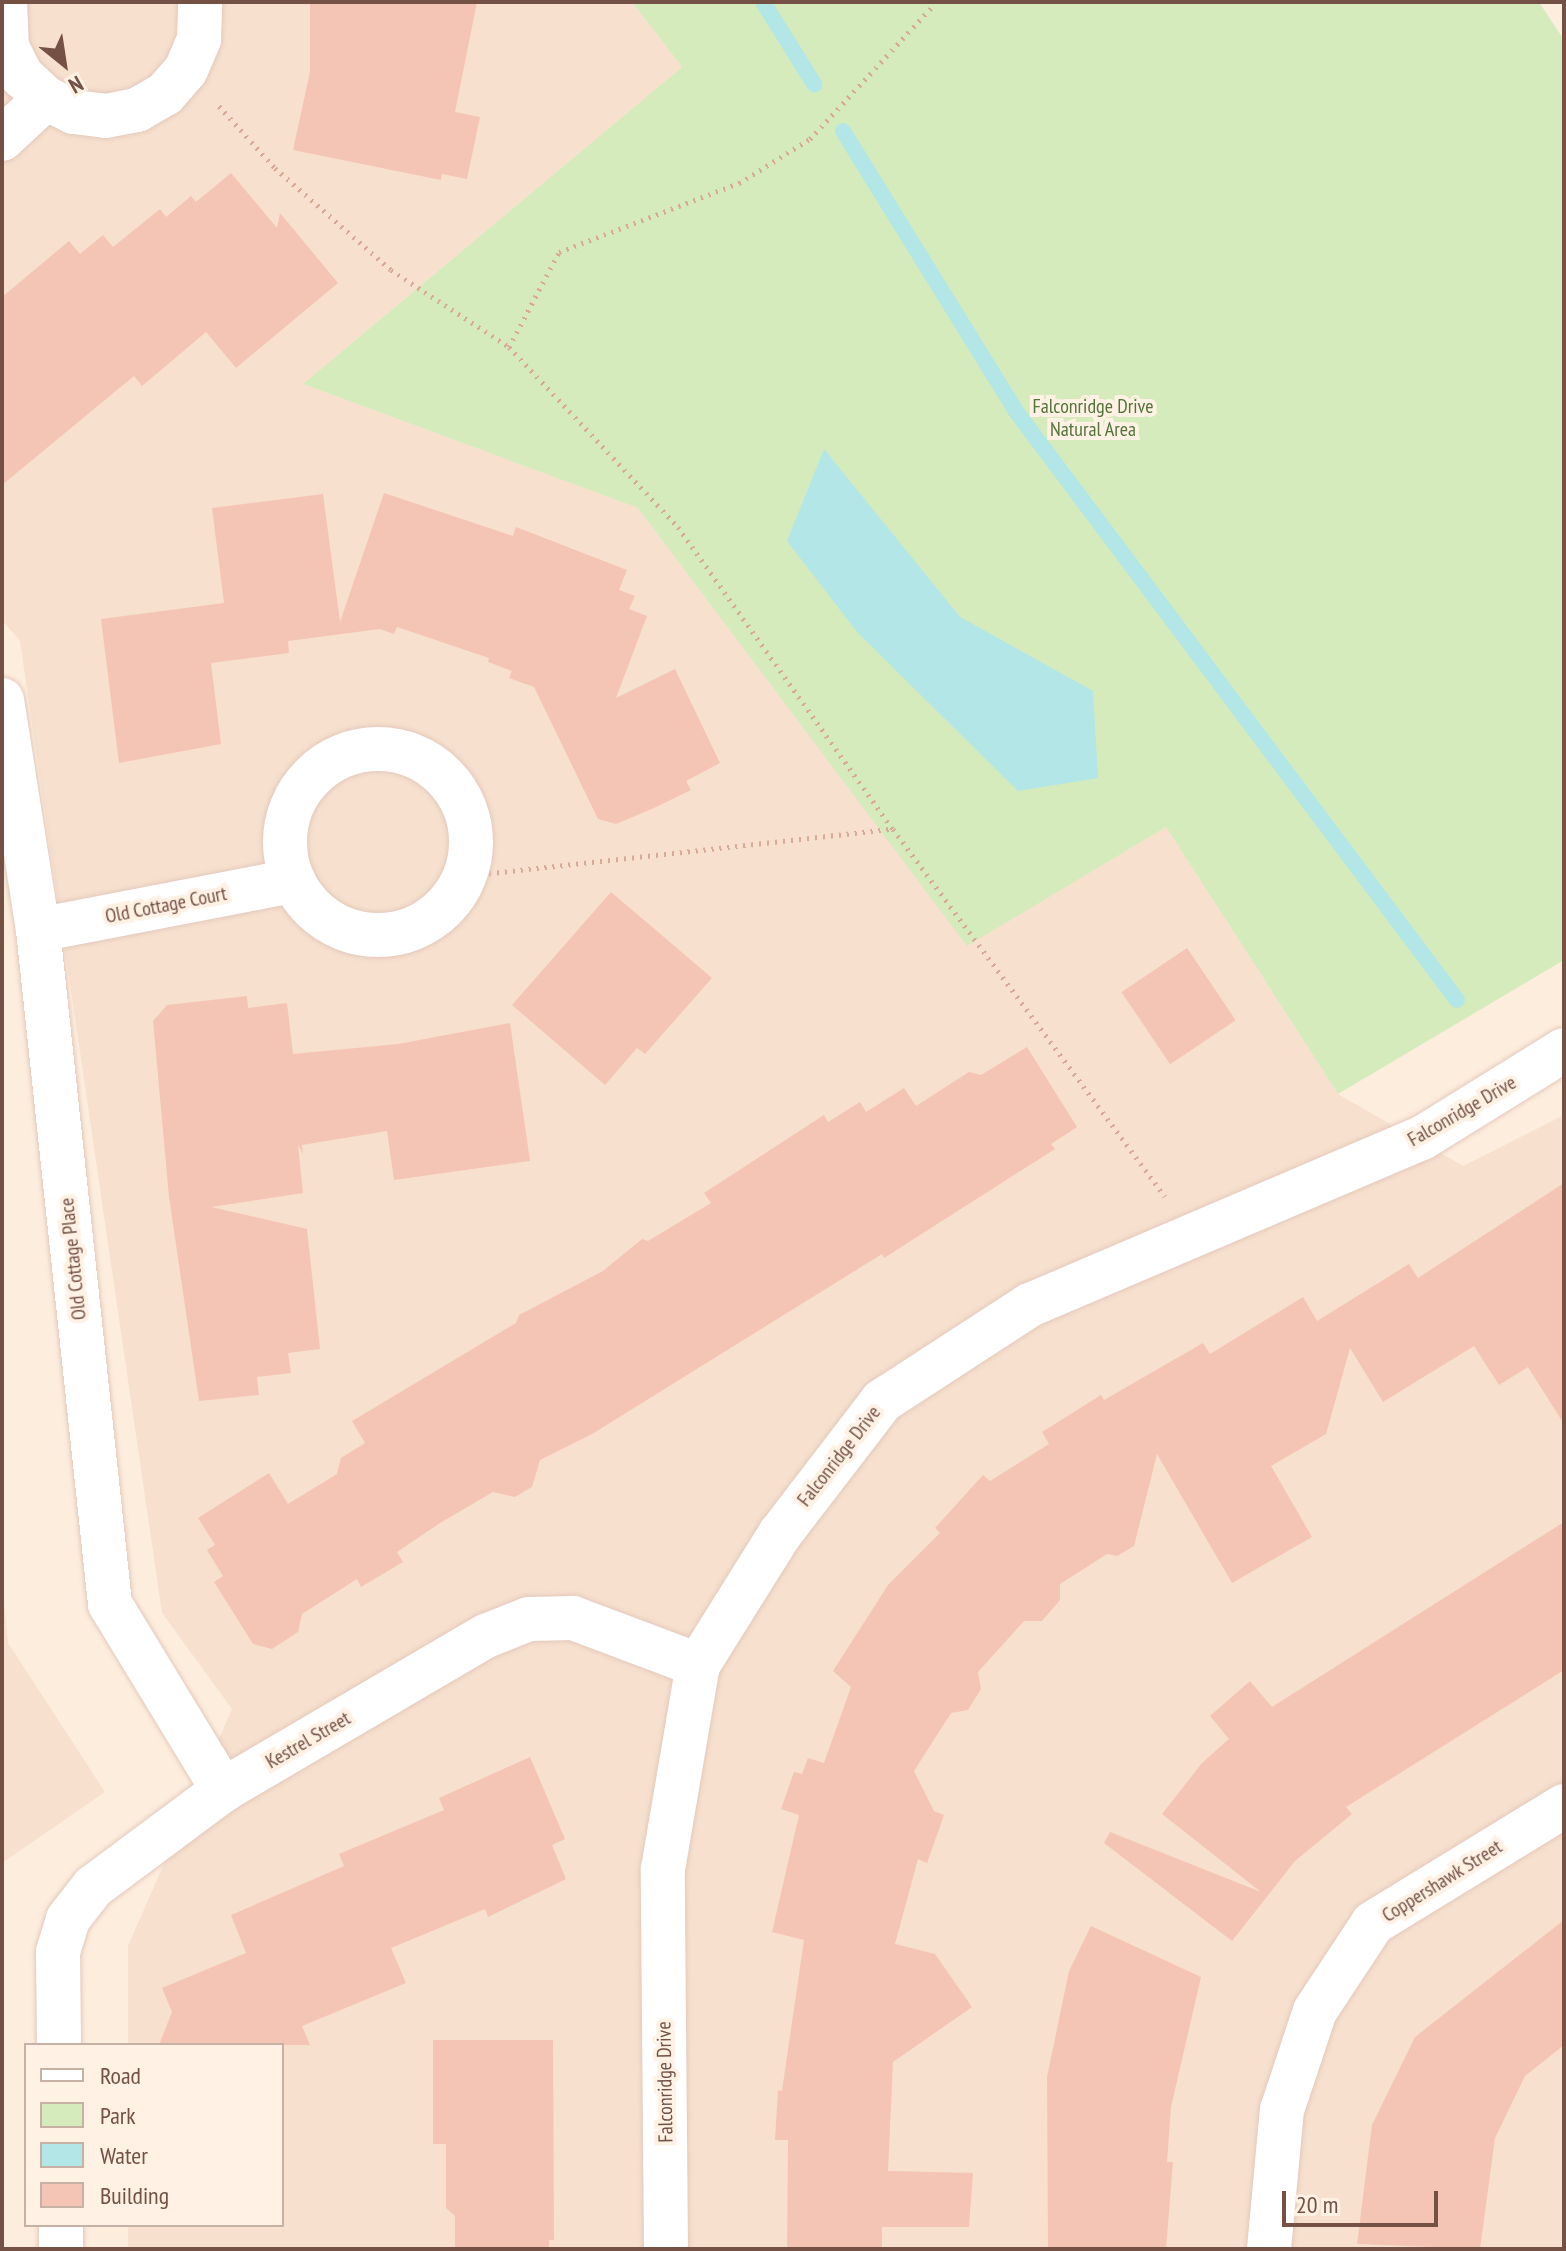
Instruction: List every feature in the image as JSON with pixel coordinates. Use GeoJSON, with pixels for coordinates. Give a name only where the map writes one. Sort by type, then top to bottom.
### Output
{"type":"FeatureCollection","features":[{"type":"Feature","properties":{"kind":"street"},"geometry":{"type":"LineString","coordinates":[[5,2],[7,47],[22,76],[46,98],[74,112],[127,112],[165,94],[186,70],[199,39],[200,2]]}},
{"type":"Feature","properties":{"kind":"street"},"geometry":{"type":"LineString","coordinates":[[2,139],[46,98]]}},
{"type":"Feature","properties":{"kind":"street","name":"Old Cottage Place"},"geometry":{"type":"LineString","coordinates":[[2,700],[38,930],[110,1604],[223,1790]]}},
{"type":"Feature","properties":{"kind":"street"},"geometry":{"type":"LineString","coordinates":[[365,749],[394,750],[425,760],[442,773],[462,799],[470,824],[465,876],[447,904],[420,924],[389,934],[338,926],[311,907],[293,881],[284,846],[289,815],[303,785],[334,760],[365,749]]}},
{"type":"Feature","properties":{"kind":"street","name":"Old Cottage Court"},"geometry":{"type":"LineString","coordinates":[[38,930],[293,881]]}},
{"type":"Feature","properties":{"kind":"street","name":"Falconridge Drive"},"geometry":{"type":"LineString","coordinates":[[666,2249],[663,1869],[698,1665],[780,1534],[882,1401],[1030,1305],[1422,1138],[1564,1050]]}},
{"type":"Feature","properties":{"kind":"street","name":"Kestrel Street"},"geometry":{"type":"LineString","coordinates":[[59,2043],[58,1952],[68,1919],[93,1887],[223,1790],[486,1636],[529,1619],[573,1618],[698,1665]]}},
{"type":"Feature","properties":{"kind":"street","name":"Coppershawk Street"},"geometry":{"type":"LineString","coordinates":[[1269,2249],[1282,2110],[1315,2011],[1373,1923],[1564,1806]]}},
{"type":"Feature","properties":{"kind":"street"},"geometry":{"type":"LineString","coordinates":[[61,2227],[61,2249]]}},
{"type":"Feature","properties":{"kind":"path"},"geometry":{"type":"LineString","coordinates":[[509,347],[559,252],[739,183],[810,139],[932,7]]}},
{"type":"Feature","properties":{"kind":"path"},"geometry":{"type":"LineString","coordinates":[[186,70],[275,168],[391,270],[509,347],[678,527],[893,829],[1193,1234]]}},
{"type":"Feature","properties":{"kind":"path"},"geometry":{"type":"LineString","coordinates":[[465,876],[893,829]]}},
{"type":"Feature","properties":{"kind":"shaded area"},"geometry":{"type":"Polygon","coordinates":[[[2,2],[632,2],[682,67],[303,384],[638,508],[967,945],[1166,827],[1338,1094],[1463,1166],[1564,1115],[1564,2249],[128,2249],[128,2227],[284,2227],[284,2043],[128,2043],[128,1946],[232,1709],[162,1613],[20,641],[2,620],[2,2]]]}},
{"type":"Feature","properties":{"kind":"shaded area"},"geometry":{"type":"Polygon","coordinates":[[[2,1581],[8,1643],[105,1792],[2,1863],[2,1581]]]}},
{"type":"Feature","properties":{"kind":"green space","name":"Falconridge Drive Natural Area"},"geometry":{"type":"Polygon","coordinates":[[[632,2],[1539,2],[1564,40],[1564,960],[1338,1094],[1166,827],[967,946],[638,508],[303,384],[682,67],[632,2]]]}},
{"type":"Feature","properties":{"kind":"water"},"geometry":{"type":"Polygon","coordinates":[[[824,449],[960,617],[1093,691],[1098,778],[1018,791],[857,632],[787,541],[824,449]]]}},
{"type":"Feature","properties":{"kind":"building"},"geometry":{"type":"Polygon","coordinates":[[[310,2],[477,2],[455,112],[480,117],[467,179],[442,174],[441,180],[293,150],[310,72],[310,2]]]}},
{"type":"Feature","properties":{"kind":"building"},"geometry":{"type":"Polygon","coordinates":[[[231,173],[277,228],[280,213],[338,283],[236,368],[206,332],[142,386],[134,376],[2,485],[2,297],[69,241],[80,254],[103,235],[113,247],[160,209],[166,217],[191,196],[196,202],[231,173]]]}},
{"type":"Feature","properties":{"kind":"building"},"geometry":{"type":"Polygon","coordinates":[[[384,493],[513,536],[516,527],[627,570],[619,590],[635,596],[629,609],[647,616],[616,698],[675,669],[720,763],[686,781],[691,790],[654,808],[616,824],[598,819],[534,687],[509,678],[512,671],[488,662],[489,658],[397,627],[394,634],[380,629],[288,641],[289,653],[211,663],[221,744],[119,763],[101,619],[224,603],[212,508],[323,494],[340,622],[384,493]]]}},
{"type":"Feature","properties":{"kind":"building"},"geometry":{"type":"Polygon","coordinates":[[[611,892],[712,978],[645,1054],[637,1048],[605,1085],[512,1005],[611,892]]]}},
{"type":"Feature","properties":{"kind":"building"},"geometry":{"type":"Polygon","coordinates":[[[1187,948],[1236,1020],[1170,1064],[1122,992],[1187,948]]]}},
{"type":"Feature","properties":{"kind":"building"},"geometry":{"type":"Polygon","coordinates":[[[247,996],[248,1008],[287,1003],[293,1054],[398,1044],[510,1023],[530,1161],[394,1180],[387,1131],[302,1145],[303,1154],[298,1145],[303,1193],[211,1207],[307,1229],[320,1349],[288,1353],[291,1373],[257,1377],[259,1395],[199,1401],[169,1197],[153,1021],[167,1005],[247,996]]]}},
{"type":"Feature","properties":{"kind":"building"},"geometry":{"type":"Polygon","coordinates":[[[1027,1047],[1077,1127],[1051,1144],[1055,1149],[884,1258],[882,1254],[592,1434],[540,1460],[532,1487],[515,1497],[493,1492],[440,1523],[397,1552],[403,1562],[361,1587],[357,1579],[302,1614],[298,1632],[272,1649],[253,1644],[214,1582],[223,1576],[207,1550],[215,1545],[198,1518],[269,1473],[288,1504],[337,1474],[341,1458],[365,1443],[352,1421],[516,1323],[519,1315],[603,1271],[642,1239],[648,1241],[711,1203],[704,1193],[824,1115],[828,1122],[860,1102],[866,1112],[904,1088],[916,1106],[969,1072],[981,1075],[1027,1047]]]}},
{"type":"Feature","properties":{"kind":"building"},"geometry":{"type":"Polygon","coordinates":[[[1564,1183],[1564,1424],[1528,1367],[1499,1385],[1474,1346],[1383,1402],[1350,1348],[1326,1434],[1271,1466],[1312,1537],[1232,1583],[1157,1454],[1134,1546],[1117,1556],[1107,1554],[1060,1584],[1060,1600],[1042,1621],[1024,1621],[978,1672],[981,1689],[968,1710],[951,1713],[914,1771],[934,1811],[944,1815],[927,1863],[918,1859],[895,1944],[935,1954],[972,2007],[893,2062],[888,2171],[973,2173],[969,2227],[882,2227],[882,2249],[787,2249],[788,2140],[775,2140],[778,2090],[782,2091],[804,1940],[772,1932],[799,1815],[781,1809],[794,1772],[802,1774],[808,1758],[824,1763],[851,1687],[833,1671],[888,1585],[940,1533],[935,1528],[983,1475],[990,1481],[1049,1444],[1042,1432],[1101,1395],[1104,1400],[1203,1343],[1210,1354],[1303,1297],[1317,1321],[1409,1264],[1418,1278],[1564,1183]]]}},
{"type":"Feature","properties":{"kind":"building"},"geometry":{"type":"Polygon","coordinates":[[[1564,1522],[1564,1670],[1346,1807],[1352,1814],[1295,1861],[1232,1941],[1104,1843],[1110,1832],[1261,1892],[1162,1814],[1202,1763],[1229,1739],[1210,1716],[1250,1681],[1272,1707],[1564,1522]]]}},
{"type":"Feature","properties":{"kind":"building"},"geometry":{"type":"Polygon","coordinates":[[[530,1757],[565,1839],[552,1845],[566,1879],[488,1917],[485,1909],[391,1948],[406,1983],[302,2026],[310,2045],[160,2043],[172,2012],[162,1988],[246,1953],[231,1915],[344,1866],[339,1854],[444,1810],[439,1798],[530,1757]]]}},
{"type":"Feature","properties":{"kind":"building"},"geometry":{"type":"Polygon","coordinates":[[[1564,1920],[1564,2045],[1525,2076],[1495,2138],[1480,2249],[1357,2244],[1372,2125],[1415,2037],[1564,1920]]]}},
{"type":"Feature","properties":{"kind":"building"},"geometry":{"type":"Polygon","coordinates":[[[1091,1926],[1201,1977],[1171,2107],[1167,2162],[1173,2162],[1166,2249],[1048,2249],[1047,2077],[1069,1971],[1091,1926]]]}},
{"type":"Feature","properties":{"kind":"building"},"geometry":{"type":"Polygon","coordinates":[[[433,2040],[553,2040],[554,2240],[549,2240],[549,2249],[455,2249],[455,2216],[446,2208],[446,2144],[433,2144],[433,2040]]]}},
{"type":"Feature","properties":{"kind":"waterway"},"geometry":{"type":"LineString","coordinates":[[763,2],[814,84]]}},
{"type":"Feature","properties":{"kind":"waterway"},"geometry":{"type":"LineString","coordinates":[[843,131],[1015,410],[1457,1000]]}}]}
